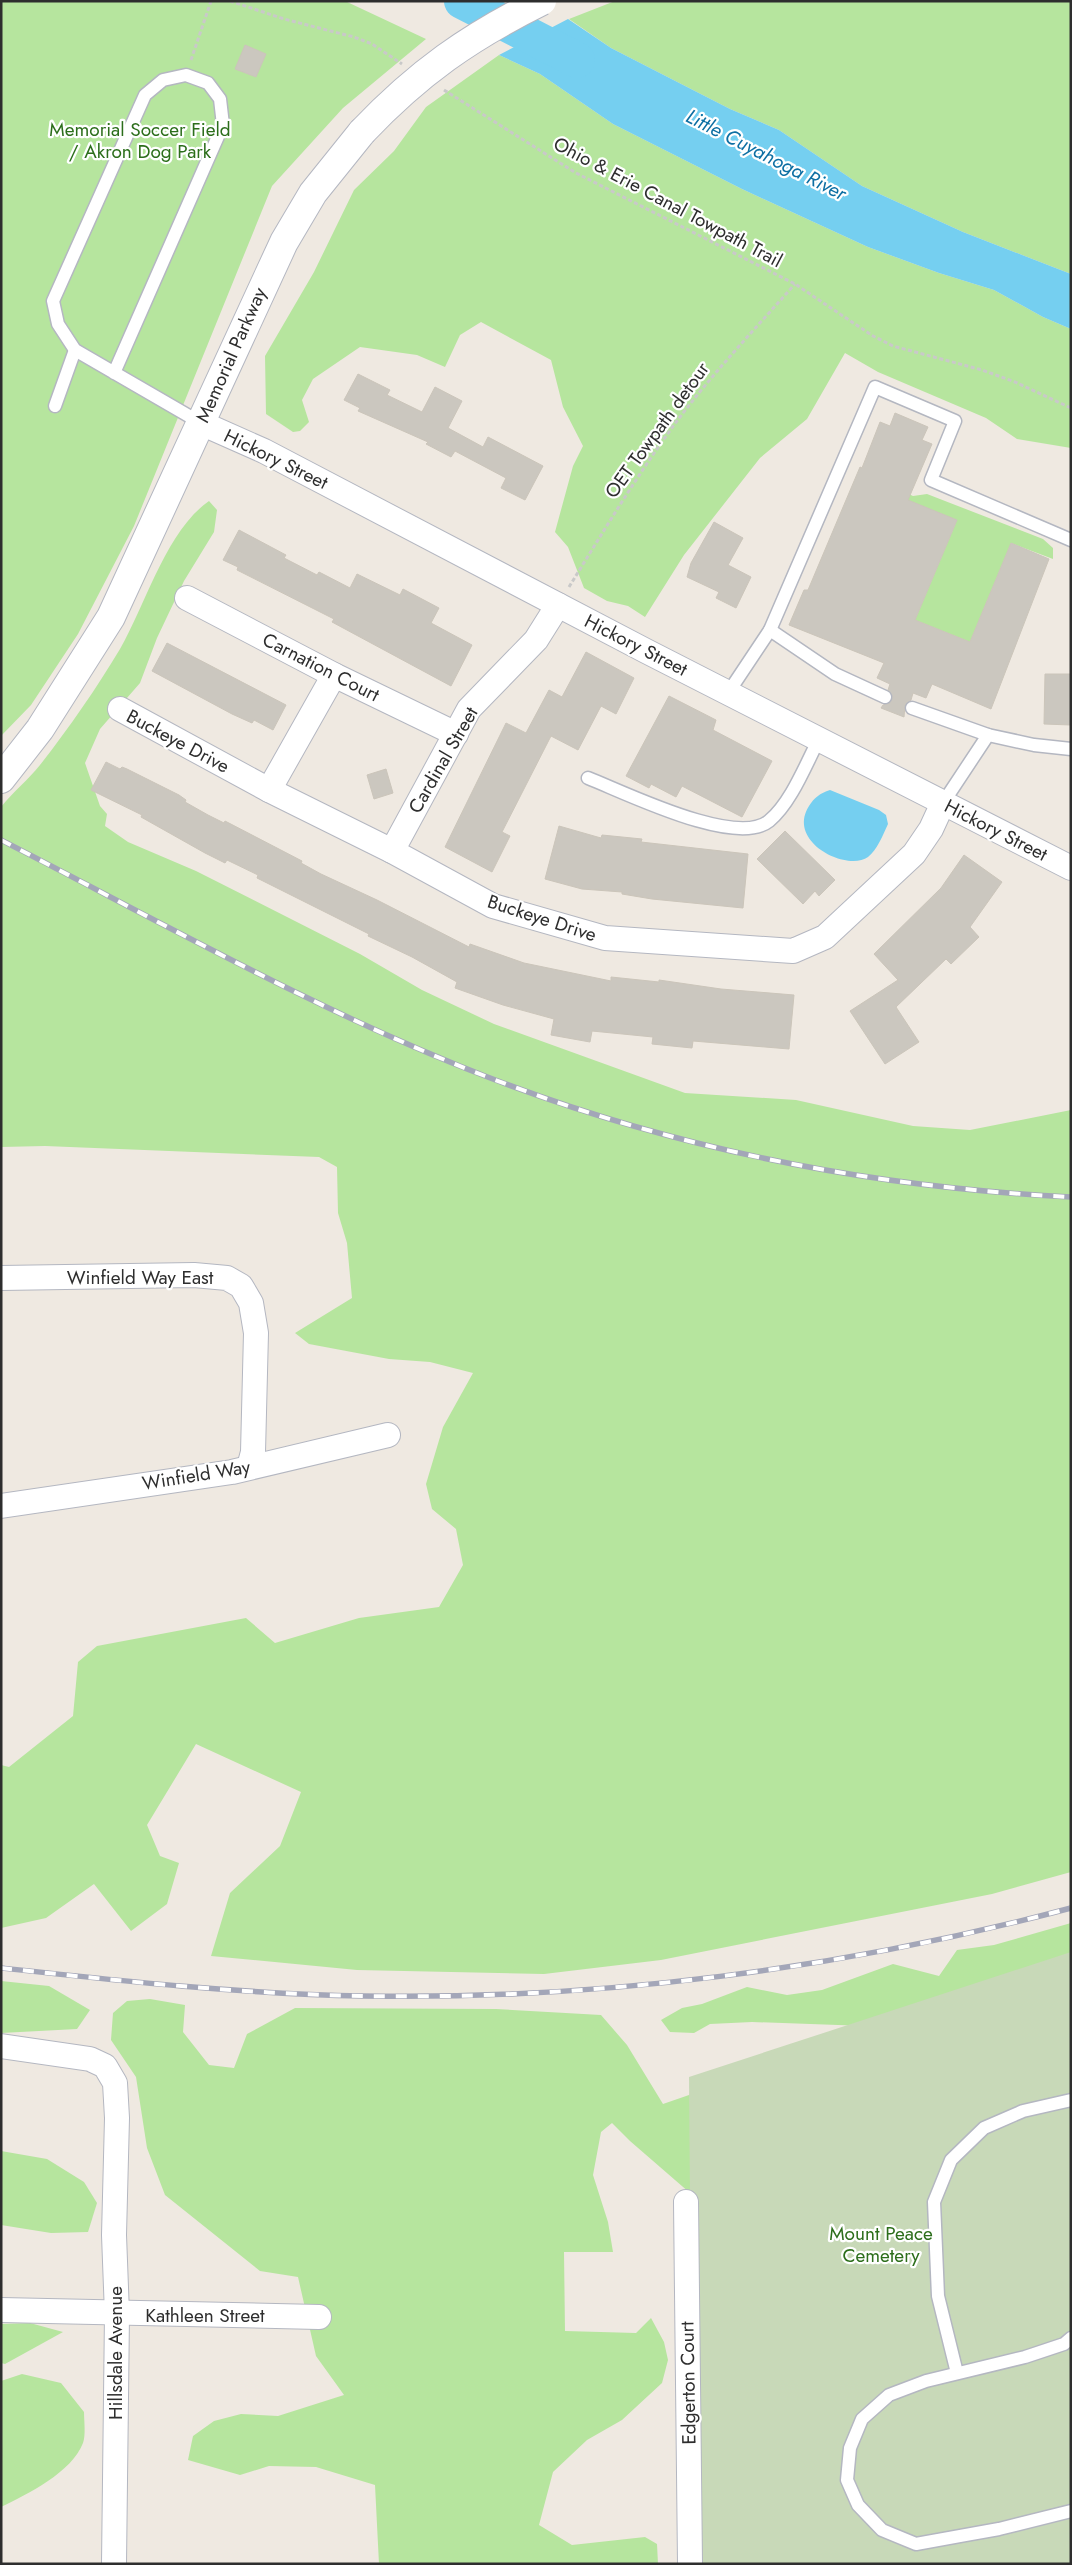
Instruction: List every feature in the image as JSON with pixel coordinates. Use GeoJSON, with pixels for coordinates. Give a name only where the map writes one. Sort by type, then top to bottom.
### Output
{"type":"FeatureCollection","features":[{"type":"Feature","properties":{"kind":"main road","name":"Memorial Parkway"},"geometry":{"type":"LineString","coordinates":[[1,779],[40,729],[111,617],[284,242],[313,193],[362,132],[403,90],[435,64],[472,38],[542,1]]}},
{"type":"Feature","properties":{"kind":"street","name":"Hickory Street"},"geometry":{"type":"LineString","coordinates":[[201,422],[264,451],[558,605],[1071,868]]}},
{"type":"Feature","properties":{"kind":"street","name":"Carnation Court"},"geometry":{"type":"LineString","coordinates":[[187,598],[334,675],[456,734]]}},
{"type":"Feature","properties":{"kind":"street","name":"Cardinal Street"},"geometry":{"type":"LineString","coordinates":[[392,851],[470,709],[536,640],[558,605]]}},
{"type":"Feature","properties":{"kind":"street"},"geometry":{"type":"LineString","coordinates":[[269,790],[334,675]]}},
{"type":"Feature","properties":{"kind":"street","name":"Buckeye Drive"},"geometry":{"type":"LineString","coordinates":[[120,709],[269,790],[392,851],[494,906],[595,936],[793,951],[825,937],[914,854],[932,828],[943,803]]}},
{"type":"Feature","properties":{"kind":"street","name":"Winfield Way East"},"geometry":{"type":"LineString","coordinates":[[1,1278],[194,1275],[227,1278],[242,1286],[252,1303],[256,1333],[253,1452],[248,1468]]}},
{"type":"Feature","properties":{"kind":"street","name":"Winfield Way"},"geometry":{"type":"LineString","coordinates":[[1,1506],[232,1472],[388,1435]]}},
{"type":"Feature","properties":{"kind":"street","name":"Hillsdale Avenue"},"geometry":{"type":"LineString","coordinates":[[1,2046],[74,2056],[105,2066],[115,2083],[117,2142],[114,2234],[116,2314],[114,2564]]}},
{"type":"Feature","properties":{"kind":"street","name":"Edgerton Court"},"geometry":{"type":"LineString","coordinates":[[686,2202],[690,2564]]}},
{"type":"Feature","properties":{"kind":"street","name":"Kathleen Street"},"geometry":{"type":"LineString","coordinates":[[1,2310],[116,2314],[318,2316]]}},
{"type":"Feature","properties":{"kind":"lane"},"geometry":{"type":"LineString","coordinates":[[114,373],[223,125],[220,99],[208,83],[186,75],[163,80],[145,95],[53,302],[58,324],[75,350],[114,373],[201,422]]}},
{"type":"Feature","properties":{"kind":"lane"},"geometry":{"type":"LineString","coordinates":[[56,406],[75,350]]}},
{"type":"Feature","properties":{"kind":"lane"},"geometry":{"type":"LineString","coordinates":[[728,692],[770,630],[875,388],[955,421],[930,480],[1071,540]]}},
{"type":"Feature","properties":{"kind":"lane"},"geometry":{"type":"LineString","coordinates":[[770,630],[835,674],[885,697]]}},
{"type":"Feature","properties":{"kind":"lane"},"geometry":{"type":"LineString","coordinates":[[912,708],[988,735],[1034,745],[1071,749]]}},
{"type":"Feature","properties":{"kind":"lane"},"geometry":{"type":"LineString","coordinates":[[943,803],[988,735]]}},
{"type":"Feature","properties":{"kind":"lane"},"geometry":{"type":"LineString","coordinates":[[588,778],[704,824],[742,829],[768,822],[785,802],[819,739]]}},
{"type":"Feature","properties":{"kind":"lane"},"geometry":{"type":"LineString","coordinates":[[958,2373],[938,2296],[934,2202],[951,2160],[984,2128],[1023,2111],[1071,2100]]}},
{"type":"Feature","properties":{"kind":"lane"},"geometry":{"type":"LineString","coordinates":[[1071,2338],[1064,2344],[1024,2357],[926,2381],[889,2395],[862,2419],[850,2448],[847,2480],[858,2505],[882,2530],[916,2544],[999,2529],[1071,2511]]}},
{"type":"Feature","properties":{"kind":"path"},"geometry":{"type":"LineString","coordinates":[[186,75],[211,1]]}},
{"type":"Feature","properties":{"kind":"path"},"geometry":{"type":"LineString","coordinates":[[230,1],[284,19],[363,40],[410,69]]}},
{"type":"Feature","properties":{"kind":"path","name":"Ohio & Erie Canal Towpath Trail"},"geometry":{"type":"LineString","coordinates":[[435,84],[576,173],[795,284],[873,336],[893,346],[982,370],[1015,382],[1071,408]]}},
{"type":"Feature","properties":{"kind":"path","name":"OET Towpath detour"},"geometry":{"type":"LineString","coordinates":[[558,605],[626,494],[674,424],[714,374],[795,284]]}},
{"type":"Feature","properties":{"kind":"green space","name":"Memorial Soccer Field / Akron Dog Park"},"geometry":{"type":"Polygon","coordinates":[[[1,1],[345,1],[426,39],[343,108],[272,186],[134,526],[78,634],[31,705],[1,736],[1,1]]]}},
{"type":"Feature","properties":{"kind":"green space"},"geometry":{"type":"Polygon","coordinates":[[[615,1],[1071,1],[1071,274],[963,232],[862,186],[779,130],[730,109],[611,48],[569,19],[615,1]]]}},
{"type":"Feature","properties":{"kind":"green space"},"geometry":{"type":"Polygon","coordinates":[[[499,55],[540,74],[613,124],[742,189],[868,247],[939,273],[994,290],[1043,317],[1071,329],[1071,448],[1017,439],[986,418],[878,372],[845,353],[807,419],[760,458],[684,555],[645,617],[628,606],[607,601],[584,588],[568,547],[555,532],[573,466],[583,446],[563,407],[551,360],[481,322],[460,335],[445,367],[417,355],[360,347],[313,379],[302,400],[309,422],[300,431],[293,432],[266,414],[265,356],[314,272],[354,190],[394,151],[426,107],[499,55]]]}},
{"type":"Feature","properties":{"kind":"green space"},"geometry":{"type":"Polygon","coordinates":[[[898,489],[913,496],[927,494],[1043,539],[1053,548],[1053,559],[1011,543],[970,642],[915,620],[957,520],[868,627],[898,489]]]}},
{"type":"Feature","properties":{"kind":"green space"},"geometry":{"type":"Polygon","coordinates":[[[209,501],[217,510],[214,532],[184,581],[157,638],[140,683],[100,729],[85,763],[100,806],[107,814],[105,826],[128,842],[196,871],[360,954],[422,990],[494,1024],[685,1093],[796,1100],[913,1126],[970,1130],[1071,1110],[1071,1872],[992,1894],[661,1960],[544,1974],[357,1970],[211,1956],[230,1893],[280,1846],[301,1792],[196,1744],[147,1825],[160,1856],[179,1863],[167,1904],[131,1931],[94,1884],[46,1918],[1,1928],[1,1765],[9,1767],[73,1716],[78,1662],[97,1646],[246,1618],[275,1643],[359,1618],[439,1607],[463,1565],[456,1529],[432,1509],[426,1484],[443,1427],[473,1373],[430,1362],[389,1359],[309,1344],[295,1333],[352,1298],[347,1243],[338,1213],[337,1167],[319,1157],[45,1146],[1,1147],[1,807],[40,765],[82,708],[130,631],[169,549],[194,514],[209,501]]]}},
{"type":"Feature","properties":{"kind":"green space"},"geometry":{"type":"Polygon","coordinates":[[[1071,1923],[1071,2024],[866,2026],[752,2022],[710,2024],[694,2033],[670,2032],[661,2020],[682,2008],[702,2004],[747,1987],[787,1995],[822,1990],[893,1964],[939,1976],[957,1950],[994,1945],[1071,1923]]]}},
{"type":"Feature","properties":{"kind":"green space","name":"Mount Peace Cemetery"},"geometry":{"type":"Polygon","coordinates":[[[1071,1952],[1071,2564],[693,2564],[689,2077],[1071,1952]]]}},
{"type":"Feature","properties":{"kind":"green space"},"geometry":{"type":"Polygon","coordinates":[[[1,1981],[49,1986],[90,2010],[77,2029],[1,2033],[1,1981]]]}},
{"type":"Feature","properties":{"kind":"green space"},"geometry":{"type":"Polygon","coordinates":[[[150,1999],[185,2005],[183,2032],[209,2065],[234,2068],[247,2034],[295,2008],[496,2009],[601,2015],[627,2045],[663,2104],[689,2095],[718,2074],[690,2193],[612,2123],[601,2132],[593,2175],[608,2222],[613,2252],[564,2252],[565,2331],[636,2333],[651,2318],[664,2342],[668,2360],[662,2383],[622,2420],[587,2440],[553,2472],[539,2525],[572,2545],[645,2537],[657,2544],[658,2564],[379,2564],[375,2485],[316,2467],[269,2466],[240,2475],[188,2460],[193,2436],[214,2421],[241,2414],[278,2416],[344,2395],[316,2356],[298,2277],[260,2271],[165,2195],[147,2148],[136,2077],[111,2040],[113,2013],[127,2001],[150,1999]]]}},
{"type":"Feature","properties":{"kind":"green space"},"geometry":{"type":"Polygon","coordinates":[[[1,2151],[47,2159],[84,2182],[97,2203],[88,2232],[51,2233],[1,2225],[1,2151]]]}},
{"type":"Feature","properties":{"kind":"green space"},"geometry":{"type":"Polygon","coordinates":[[[30,2323],[63,2332],[5,2364],[1,2363],[1,2324],[30,2323]]]}},
{"type":"Feature","properties":{"kind":"green space"},"geometry":{"type":"Polygon","coordinates":[[[22,2374],[61,2383],[84,2412],[84,2440],[77,2454],[59,2473],[36,2489],[1,2507],[1,2381],[22,2374]]]}},
{"type":"Feature","properties":{"kind":"water"},"geometry":{"type":"Polygon","coordinates":[[[568,19],[611,48],[730,109],[779,130],[862,186],[963,232],[1071,274],[1071,329],[1043,317],[994,290],[939,273],[868,247],[742,189],[613,124],[540,74],[499,55],[568,19]]]}},
{"type":"Feature","properties":{"kind":"water"},"geometry":{"type":"Polygon","coordinates":[[[830,790],[879,810],[886,815],[888,824],[877,846],[868,857],[858,861],[834,857],[822,851],[812,842],[806,831],[804,819],[813,801],[830,790]]]}},
{"type":"Feature","properties":{"kind":"building"},"geometry":{"type":"Polygon","coordinates":[[[245,45],[266,54],[256,77],[235,69],[245,45]]]}},
{"type":"Feature","properties":{"kind":"building"},"geometry":{"type":"Polygon","coordinates":[[[358,374],[390,390],[387,395],[422,412],[435,387],[462,401],[448,428],[483,447],[488,437],[543,466],[525,500],[501,488],[506,478],[455,451],[451,457],[426,444],[428,442],[358,411],[360,408],[344,400],[358,374]]]}},
{"type":"Feature","properties":{"kind":"building"},"geometry":{"type":"Polygon","coordinates":[[[895,413],[928,427],[922,440],[932,444],[908,500],[957,520],[915,620],[970,642],[1011,543],[1049,559],[991,709],[932,684],[926,698],[913,693],[911,700],[905,705],[904,717],[881,708],[883,705],[890,703],[893,697],[888,690],[890,684],[877,678],[884,663],[789,625],[804,590],[808,590],[860,467],[862,468],[880,422],[890,426],[895,413]]]}},
{"type":"Feature","properties":{"kind":"building"},"geometry":{"type":"Polygon","coordinates":[[[714,522],[743,538],[728,565],[751,577],[736,608],[716,598],[719,592],[687,577],[691,563],[714,522]]]}},
{"type":"Feature","properties":{"kind":"building"},"geometry":{"type":"Polygon","coordinates":[[[239,530],[286,555],[284,558],[317,575],[319,572],[350,588],[357,574],[400,595],[403,589],[439,608],[431,623],[472,645],[451,686],[332,622],[334,619],[237,570],[238,567],[223,560],[239,530]]]}},
{"type":"Feature","properties":{"kind":"building"},"geometry":{"type":"Polygon","coordinates":[[[167,643],[286,705],[273,730],[254,720],[252,723],[232,714],[152,671],[167,643]]]}},
{"type":"Feature","properties":{"kind":"building"},"geometry":{"type":"Polygon","coordinates":[[[586,652],[634,678],[616,714],[601,706],[578,750],[551,736],[502,832],[510,836],[492,872],[445,847],[506,723],[526,733],[549,690],[562,697],[586,652]]]}},
{"type":"Feature","properties":{"kind":"building"},"geometry":{"type":"Polygon","coordinates":[[[1045,674],[1071,674],[1071,725],[1044,724],[1045,674]]]}},
{"type":"Feature","properties":{"kind":"building"},"geometry":{"type":"Polygon","coordinates":[[[669,696],[716,720],[713,730],[772,761],[742,817],[682,786],[676,797],[651,784],[649,788],[626,776],[669,696]]]}},
{"type":"Feature","properties":{"kind":"building"},"geometry":{"type":"Polygon","coordinates":[[[106,762],[120,769],[122,767],[127,769],[179,795],[186,800],[185,802],[208,815],[224,823],[225,821],[302,861],[301,863],[321,874],[469,947],[470,944],[524,963],[611,981],[611,977],[659,982],[659,980],[721,989],[794,995],[789,1049],[693,1041],[692,1048],[652,1044],[653,1037],[592,1031],[590,1042],[551,1035],[554,1019],[503,1005],[455,988],[457,982],[412,957],[257,878],[258,875],[227,860],[225,863],[205,853],[141,817],[142,815],[91,790],[106,762]]]}},
{"type":"Feature","properties":{"kind":"building"},"geometry":{"type":"Polygon","coordinates":[[[386,769],[393,793],[374,799],[367,775],[386,769]]]}},
{"type":"Feature","properties":{"kind":"building"},"geometry":{"type":"Polygon","coordinates":[[[559,826],[601,838],[602,835],[642,839],[641,842],[748,854],[743,908],[652,899],[622,894],[622,892],[582,889],[545,879],[559,826]]]}},
{"type":"Feature","properties":{"kind":"building"},"geometry":{"type":"Polygon","coordinates":[[[785,831],[835,880],[819,896],[815,891],[803,904],[757,859],[785,831]]]}},
{"type":"Feature","properties":{"kind":"building"},"geometry":{"type":"Polygon","coordinates":[[[964,855],[1002,882],[970,927],[979,937],[951,964],[946,959],[896,1007],[919,1042],[885,1064],[850,1011],[898,980],[874,954],[941,888],[964,855]]]}},
{"type":"Feature","properties":{"kind":"waterway","name":"Little Cuyahoga River"},"geometry":{"type":"LineString","coordinates":[[462,1],[577,60]]}},
{"type":"Feature","properties":{"kind":"railway"},"geometry":{"type":"LineString","coordinates":[[1,840],[240,964],[362,1024],[485,1076],[556,1102],[700,1144],[847,1174],[996,1192],[1071,1197]]}},
{"type":"Feature","properties":{"kind":"railway"},"geometry":{"type":"LineString","coordinates":[[1,1968],[92,1978],[272,1993],[363,1996],[541,1993],[631,1986],[809,1964],[897,1948],[1071,1908]]}}]}
